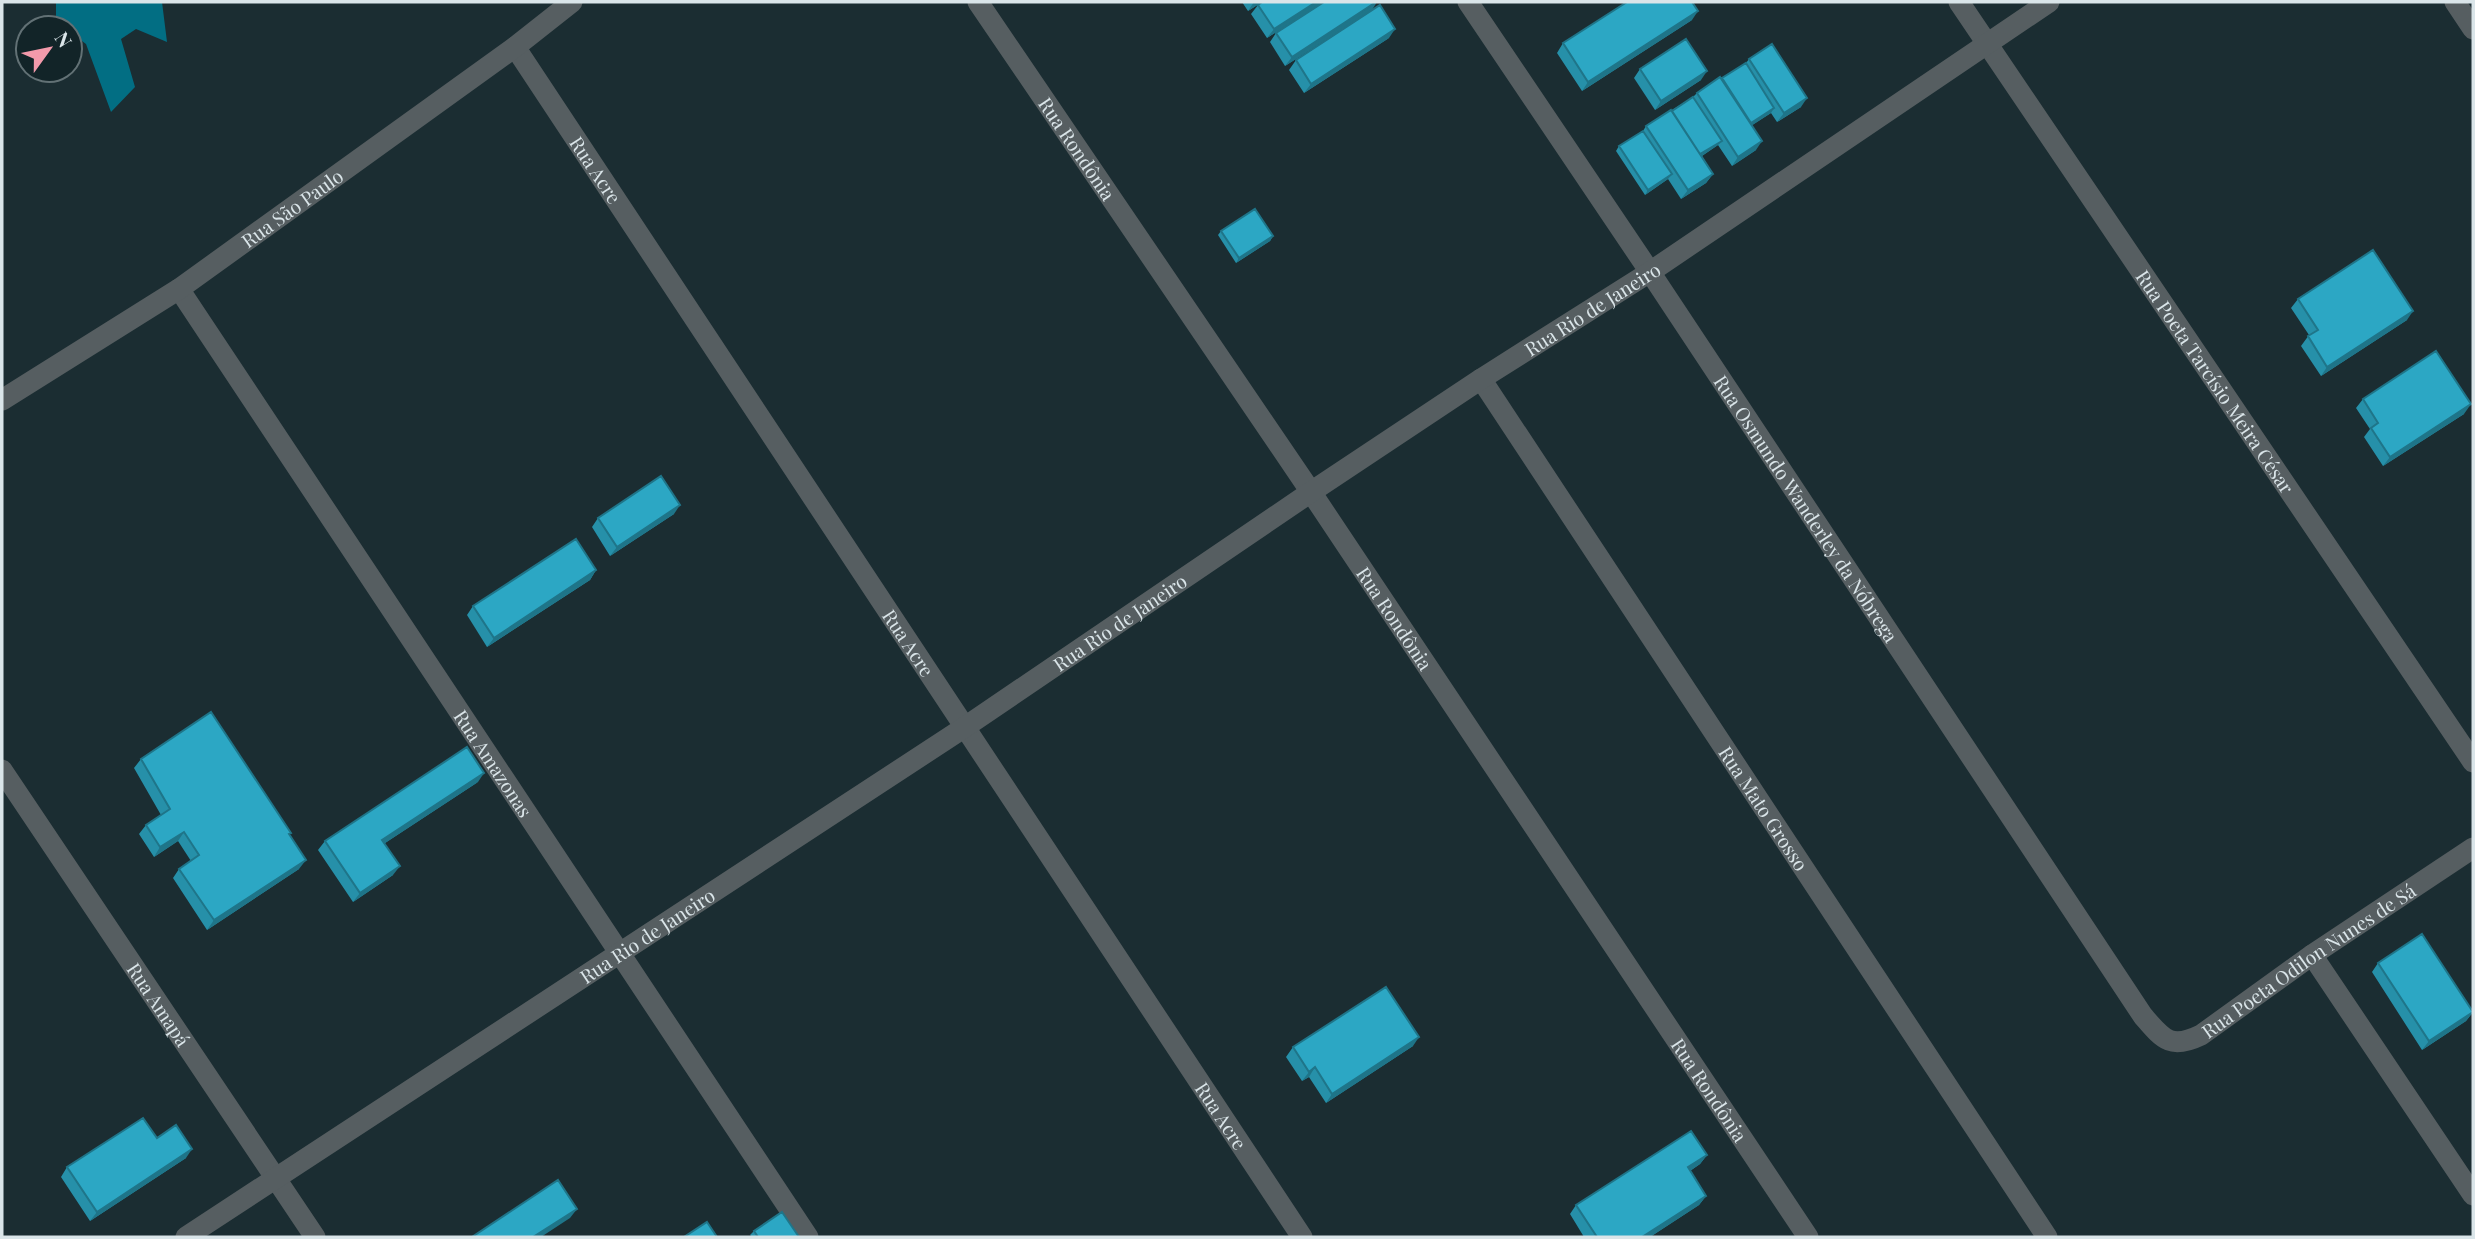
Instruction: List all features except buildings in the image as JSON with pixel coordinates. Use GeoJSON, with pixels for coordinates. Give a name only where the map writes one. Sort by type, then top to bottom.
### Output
{"type":"FeatureCollection","features":[{"type":"Feature","properties":{"kind":"street","name":"Rua São Paulo"},"geometry":{"type":"LineString","coordinates":[[2,400],[179,289],[515,47],[572,2]]}},
{"type":"Feature","properties":{"kind":"street","name":"Rua Rondônia"},"geometry":{"type":"LineString","coordinates":[[978,2],[1311,492],[1808,1237]]}},
{"type":"Feature","properties":{"kind":"street","name":"Rua Osmundo Wanderley da Nóbrega"},"geometry":{"type":"LineString","coordinates":[[1468,2],[2143,1016]]}},
{"type":"Feature","properties":{"kind":"street","name":"Rua Poeta Tarcísio Meira César"},"geometry":{"type":"LineString","coordinates":[[1959,2],[2473,762]]}},
{"type":"Feature","properties":{"kind":"street","name":"Rua Rio de Janeiro"},"geometry":{"type":"LineString","coordinates":[[186,1237],[965,727],[1311,492],[1481,379],[1650,272],[2049,2]]}},
{"type":"Feature","properties":{"kind":"street"},"geometry":{"type":"LineString","coordinates":[[2455,2],[2473,29]]}},
{"type":"Feature","properties":{"kind":"street","name":"Rua Acre"},"geometry":{"type":"LineString","coordinates":[[515,47],[1302,1237]]}},
{"type":"Feature","properties":{"kind":"street","name":"Rua Amazonas"},"geometry":{"type":"LineString","coordinates":[[179,289],[808,1237]]}},
{"type":"Feature","properties":{"kind":"street","name":"Rua Mato Grosso"},"geometry":{"type":"LineString","coordinates":[[1481,379],[2047,1237]]}},
{"type":"Feature","properties":{"kind":"street","name":"Rua Amapá"},"geometry":{"type":"LineString","coordinates":[[2,770],[314,1237]]}},
{"type":"Feature","properties":{"kind":"street","name":"Rua Poeta Odilon Nunes de Sá"},"geometry":{"type":"LineString","coordinates":[[2143,1016],[2164,1040],[2177,1043],[2201,1035],[2312,955],[2473,848]]}},
{"type":"Feature","properties":{"kind":"street"},"geometry":{"type":"LineString","coordinates":[[2312,955],[2473,1195]]}},
{"type":"Feature","properties":{"kind":"water"},"geometry":{"type":"Polygon","coordinates":[[[56,2],[162,2],[167,42],[136,29],[121,39],[135,87],[111,112],[84,42],[84,14],[56,14],[56,2]]]}}]}
